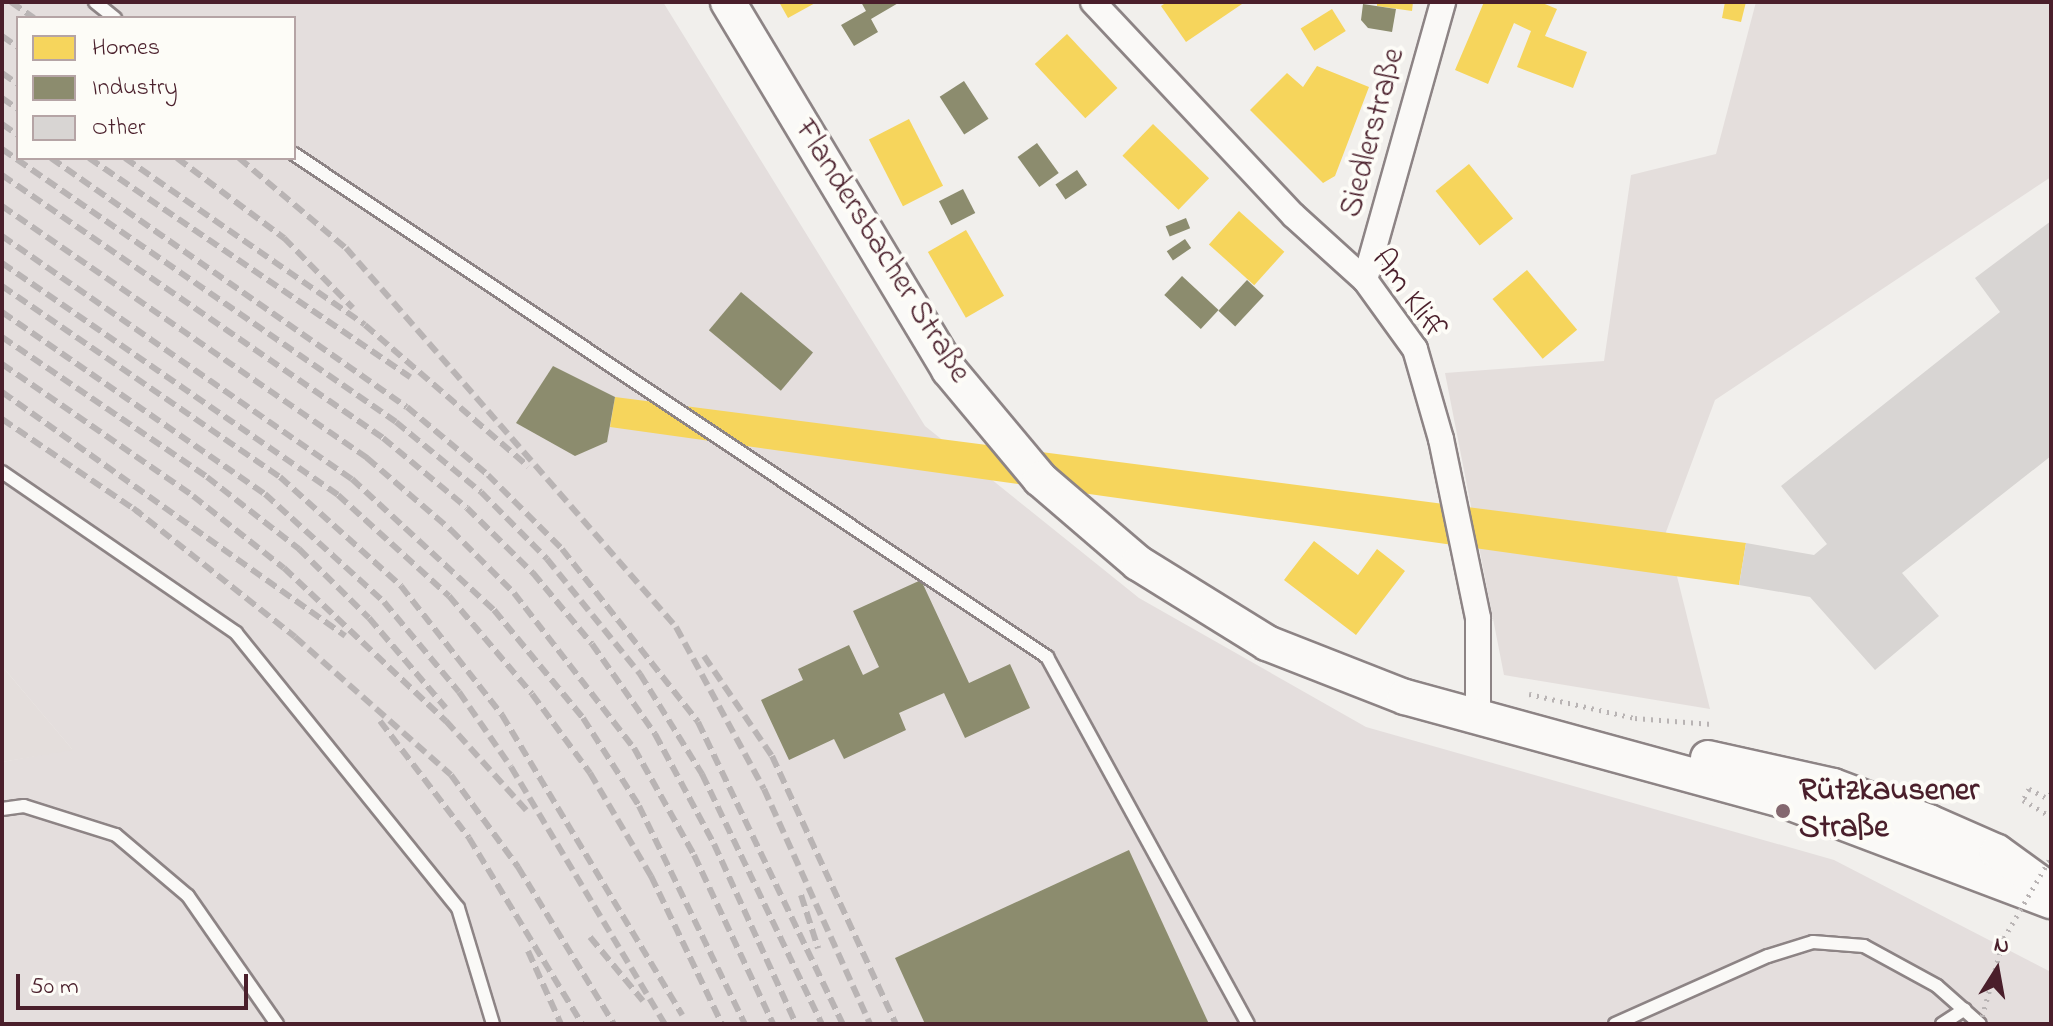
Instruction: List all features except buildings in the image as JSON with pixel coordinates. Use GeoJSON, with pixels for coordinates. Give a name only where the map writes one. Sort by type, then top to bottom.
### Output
{"type":"FeatureCollection","features":[{"type":"Feature","properties":{"kind":"street","name":"Flandersbacher Straße"},"geometry":{"type":"LineString","coordinates":[[728,2],[949,370],[1040,479],[1138,563],[1267,643],[1405,697],[1478,719],[1608,749],[1786,801],[2051,901]]}},
{"type":"Feature","properties":{"kind":"street","name":"Am Kliff"},"geometry":{"type":"LineString","coordinates":[[1093,2],[1293,215],[1365,280],[1415,349],[1441,439],[1478,618],[1478,719]]}},
{"type":"Feature","properties":{"kind":"street","name":"Siedlerstraße"},"geometry":{"type":"LineString","coordinates":[[1365,280],[1443,2]]}},
{"type":"Feature","properties":{"kind":"street","name":"Flandersbacher Straße"},"geometry":{"type":"LineString","coordinates":[[1608,749],[1689,754],[1833,786],[1997,852],[2051,892]]}},
{"type":"Feature","properties":{"kind":"lane"},"geometry":{"type":"LineString","coordinates":[[95,2],[112,16]]}},
{"type":"Feature","properties":{"kind":"lane"},"geometry":{"type":"LineString","coordinates":[[296,155],[1047,657],[1248,1024]]}},
{"type":"Feature","properties":{"kind":"lane"},"geometry":{"type":"LineString","coordinates":[[2,472],[236,633],[458,908],[493,1024]]}},
{"type":"Feature","properties":{"kind":"lane"},"geometry":{"type":"LineString","coordinates":[[2,809],[24,806],[116,835],[188,896],[277,1024]]}},
{"type":"Feature","properties":{"kind":"lane"},"geometry":{"type":"LineString","coordinates":[[1615,1024],[1768,956],[1813,942],[1864,946],[1937,986],[1980,1024]]}},
{"type":"Feature","properties":{"kind":"lane"},"geometry":{"type":"LineString","coordinates":[[1942,1024],[1965,1009]]}},
{"type":"Feature","properties":{"kind":"path"},"geometry":{"type":"LineString","coordinates":[[1480,683],[1635,718],[1722,725]]}},
{"type":"Feature","properties":{"kind":"path"},"geometry":{"type":"LineString","coordinates":[[2051,794],[2029,789],[2023,800],[2051,817]]}},
{"type":"Feature","properties":{"kind":"path"},"geometry":{"type":"LineString","coordinates":[[1980,1024],[2004,938],[2051,856],[2038,847]]}},
{"type":"Feature","properties":{"kind":"shaded area"},"geometry":{"type":"Polygon","coordinates":[[[2,2],[663,2],[925,426],[1139,598],[1366,727],[1834,860],[2051,972],[2051,1024],[2,1024],[2,762],[72,749],[2,666],[2,2]]]}},
{"type":"Feature","properties":{"kind":"shaded area"},"geometry":{"type":"Polygon","coordinates":[[[1756,2],[2051,2],[2051,177],[1715,400],[1666,532],[1710,709],[1504,675],[1445,373],[1604,361],[1631,175],[1716,154],[1756,2]]]}},
{"type":"Feature","properties":{"kind":"shaded area"},"geometry":{"type":"Polygon","coordinates":[[[2,666],[73,750],[2,762],[2,666]]]}},
{"type":"Feature","properties":{"kind":"railway"},"geometry":{"type":"LineString","coordinates":[[11,2],[31,16]]}},
{"type":"Feature","properties":{"kind":"railway"},"geometry":{"type":"LineString","coordinates":[[2,36],[16,46]]}},
{"type":"Feature","properties":{"kind":"railway"},"geometry":{"type":"LineString","coordinates":[[2,73],[16,83]]}},
{"type":"Feature","properties":{"kind":"railway"},"geometry":{"type":"LineString","coordinates":[[2,98],[16,108]]}},
{"type":"Feature","properties":{"kind":"railway"},"geometry":{"type":"LineString","coordinates":[[2,124],[16,134]]}},
{"type":"Feature","properties":{"kind":"railway"},"geometry":{"type":"LineString","coordinates":[[2,149],[16,159]]}},
{"type":"Feature","properties":{"kind":"railway"},"geometry":{"type":"LineString","coordinates":[[18,160],[396,422],[481,492],[547,559],[640,674],[702,774],[822,1024]]}},
{"type":"Feature","properties":{"kind":"railway"},"geometry":{"type":"LineString","coordinates":[[54,160],[407,407],[488,475],[562,549],[698,722],[843,1024]]}},
{"type":"Feature","properties":{"kind":"railway"},"geometry":{"type":"LineString","coordinates":[[92,160],[410,377]]}},
{"type":"Feature","properties":{"kind":"railway"},"geometry":{"type":"LineString","coordinates":[[128,160],[365,325],[528,466]]}},
{"type":"Feature","properties":{"kind":"railway"},"geometry":{"type":"LineString","coordinates":[[180,160],[284,238],[353,308]]}},
{"type":"Feature","properties":{"kind":"railway"},"geometry":{"type":"LineString","coordinates":[[241,160],[346,248],[676,627],[764,789],[870,1024]]}},
{"type":"Feature","properties":{"kind":"railway"},"geometry":{"type":"LineString","coordinates":[[2,175],[383,438],[467,508],[533,573],[592,644],[655,734],[714,844],[796,1024]]}},
{"type":"Feature","properties":{"kind":"railway"},"geometry":{"type":"LineString","coordinates":[[2,206],[367,458],[451,530],[514,593],[634,748],[694,855],[773,1024]]}},
{"type":"Feature","properties":{"kind":"railway"},"geometry":{"type":"LineString","coordinates":[[2,236],[352,479],[494,610],[583,718],[639,806],[745,1024]]}},
{"type":"Feature","properties":{"kind":"railway"},"geometry":{"type":"LineString","coordinates":[[2,263],[338,495],[449,596],[532,694],[590,773],[651,876],[722,1024]]}},
{"type":"Feature","properties":{"kind":"railway"},"geometry":{"type":"LineString","coordinates":[[2,286],[280,477],[401,586],[502,715],[682,1015]]}},
{"type":"Feature","properties":{"kind":"railway"},"geometry":{"type":"LineString","coordinates":[[2,312],[265,494],[384,602],[459,692],[511,767],[665,1024]]}},
{"type":"Feature","properties":{"kind":"railway"},"geometry":{"type":"LineString","coordinates":[[2,337],[207,477],[299,549],[369,618],[446,708]]}},
{"type":"Feature","properties":{"kind":"railway"},"geometry":{"type":"LineString","coordinates":[[2,364],[193,496],[284,568],[446,721],[527,811]]}},
{"type":"Feature","properties":{"kind":"railway"},"geometry":{"type":"LineString","coordinates":[[2,392],[345,636]]}},
{"type":"Feature","properties":{"kind":"railway"},"geometry":{"type":"LineString","coordinates":[[2,419],[140,513]]}},
{"type":"Feature","properties":{"kind":"railway"},"geometry":{"type":"LineString","coordinates":[[133,508],[295,637],[451,775],[518,867],[614,1024]]}},
{"type":"Feature","properties":{"kind":"railway"},"geometry":{"type":"LineString","coordinates":[[704,656],[772,756],[896,1024]]}},
{"type":"Feature","properties":{"kind":"railway"},"geometry":{"type":"LineString","coordinates":[[380,721],[469,838],[582,1024]]}},
{"type":"Feature","properties":{"kind":"railway"},"geometry":{"type":"LineString","coordinates":[[801,895],[818,948]]}},
{"type":"Feature","properties":{"kind":"railway"},"geometry":{"type":"LineString","coordinates":[[590,937],[643,1001]]}},
{"type":"Feature","properties":{"kind":"railway"},"geometry":{"type":"LineString","coordinates":[[528,951],[561,1024]]}},
{"type":"Feature","properties":{"kind":"place","name":"Rützkausener Straße"},"geometry":{"type":"Point","coordinates":[1783,811]}}]}
